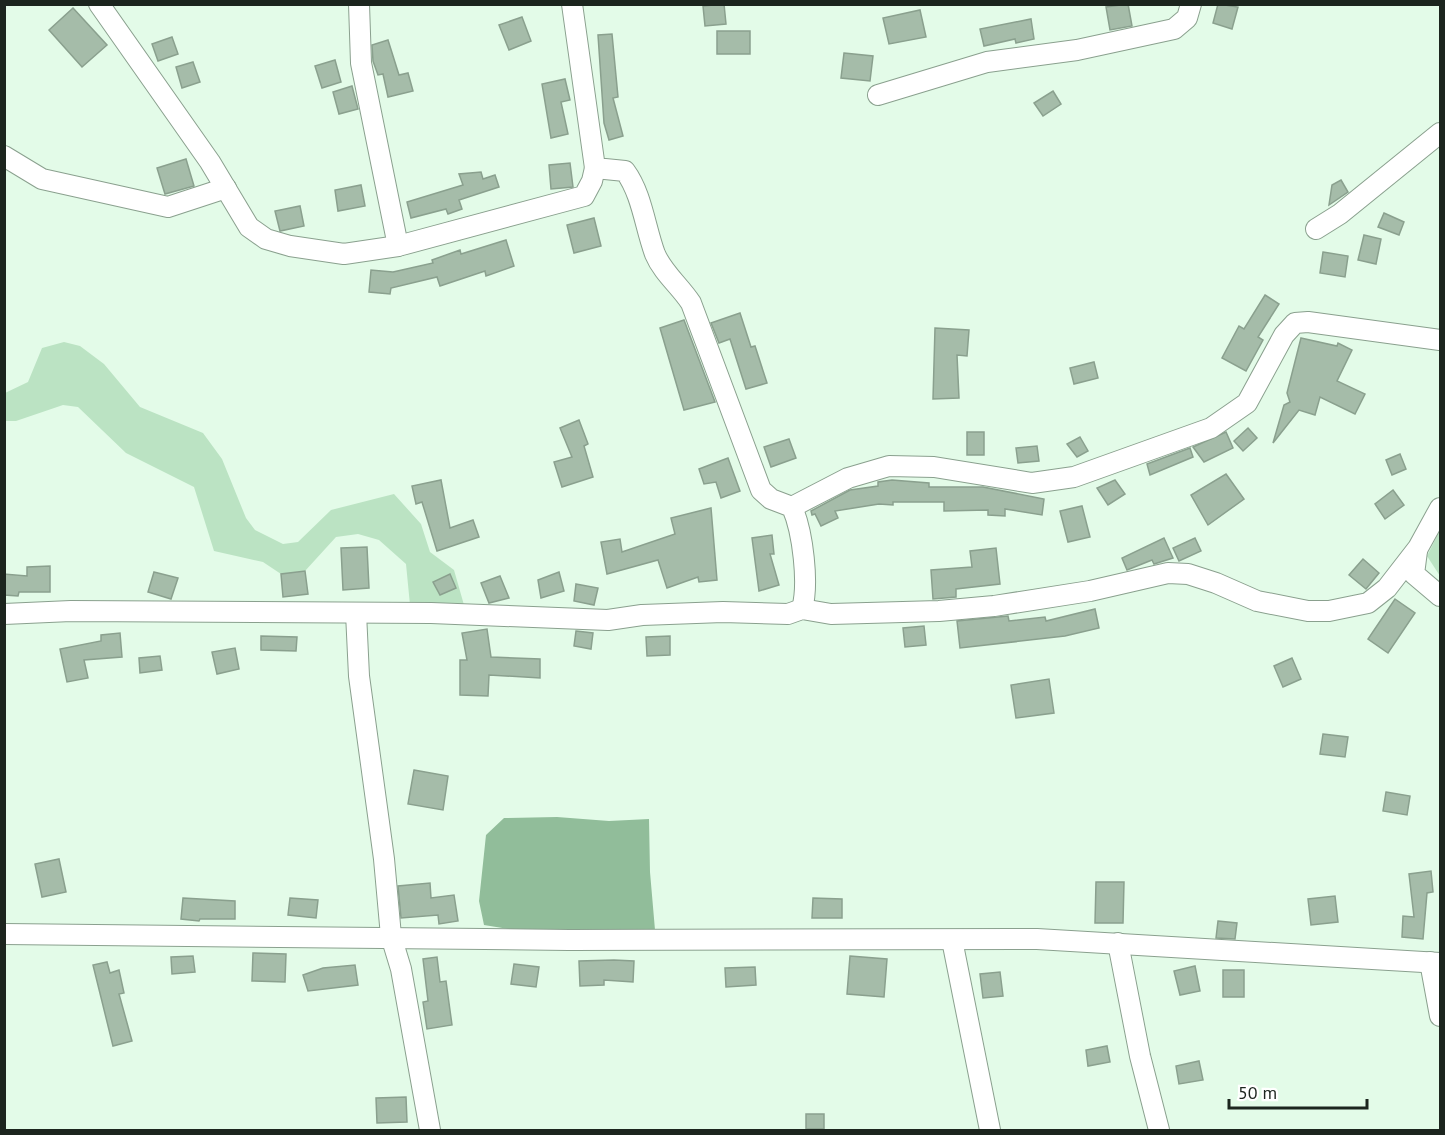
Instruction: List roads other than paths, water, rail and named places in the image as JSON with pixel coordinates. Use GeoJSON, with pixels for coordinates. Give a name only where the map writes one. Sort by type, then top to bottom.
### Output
{"type":"FeatureCollection","features":[{"type":"Feature","properties":{"kind":"street"},"geometry":{"type":"LineString","coordinates":[[99,4],[226,188],[249,227],[266,239],[290,246],[344,254],[398,246],[584,196],[592,181],[595,168],[572,4]]}},
{"type":"Feature","properties":{"kind":"street"},"geometry":{"type":"LineString","coordinates":[[358,4],[361,63],[398,246]]}},
{"type":"Feature","properties":{"kind":"street"},"geometry":{"type":"LineString","coordinates":[[878,95],[987,62],[1077,50],[1174,29],[1187,18],[1191,4]]}},
{"type":"Feature","properties":{"kind":"street"},"geometry":{"type":"LineString","coordinates":[[1316,229],[1340,214],[1440,132]]}},
{"type":"Feature","properties":{"kind":"street"},"geometry":{"type":"LineString","coordinates":[[4,156],[42,179],[168,207],[226,188]]}},
{"type":"Feature","properties":{"kind":"street"},"geometry":{"type":"LineString","coordinates":[[595,168],[625,171],[634,183],[656,256],[664,270],[682,288],[691,303],[761,490],[771,499],[792,507],[796,517],[804,572],[806,595],[802,609]]}},
{"type":"Feature","properties":{"kind":"street"},"geometry":{"type":"LineString","coordinates":[[792,507],[848,478],[889,466],[934,467],[1032,483],[1074,477],[1211,428],[1247,403],[1284,335],[1295,323],[1308,322],[1440,340]]}},
{"type":"Feature","properties":{"kind":"street"},"geometry":{"type":"LineString","coordinates":[[4,614],[71,611],[431,613],[608,620],[642,615],[723,612],[788,614],[802,609],[831,614],[994,606],[1090,591],[1168,573],[1188,574],[1257,601],[1308,611],[1329,611],[1368,603],[1386,588],[1418,548],[1440,508]]}},
{"type":"Feature","properties":{"kind":"street"},"geometry":{"type":"LineString","coordinates":[[1418,548],[1414,574],[1440,596]]}},
{"type":"Feature","properties":{"kind":"street"},"geometry":{"type":"LineString","coordinates":[[357,613],[359,676],[384,859],[391,936],[400,969],[430,1131]]}},
{"type":"Feature","properties":{"kind":"street"},"geometry":{"type":"LineString","coordinates":[[4,934],[391,936],[569,940],[1037,939],[1118,943],[1435,962],[1440,1016]]}},
{"type":"Feature","properties":{"kind":"street"},"geometry":{"type":"LineString","coordinates":[[952,940],[990,1131]]}},
{"type":"Feature","properties":{"kind":"street"},"geometry":{"type":"LineString","coordinates":[[1118,943],[1140,1056],[1159,1131]]}}]}
